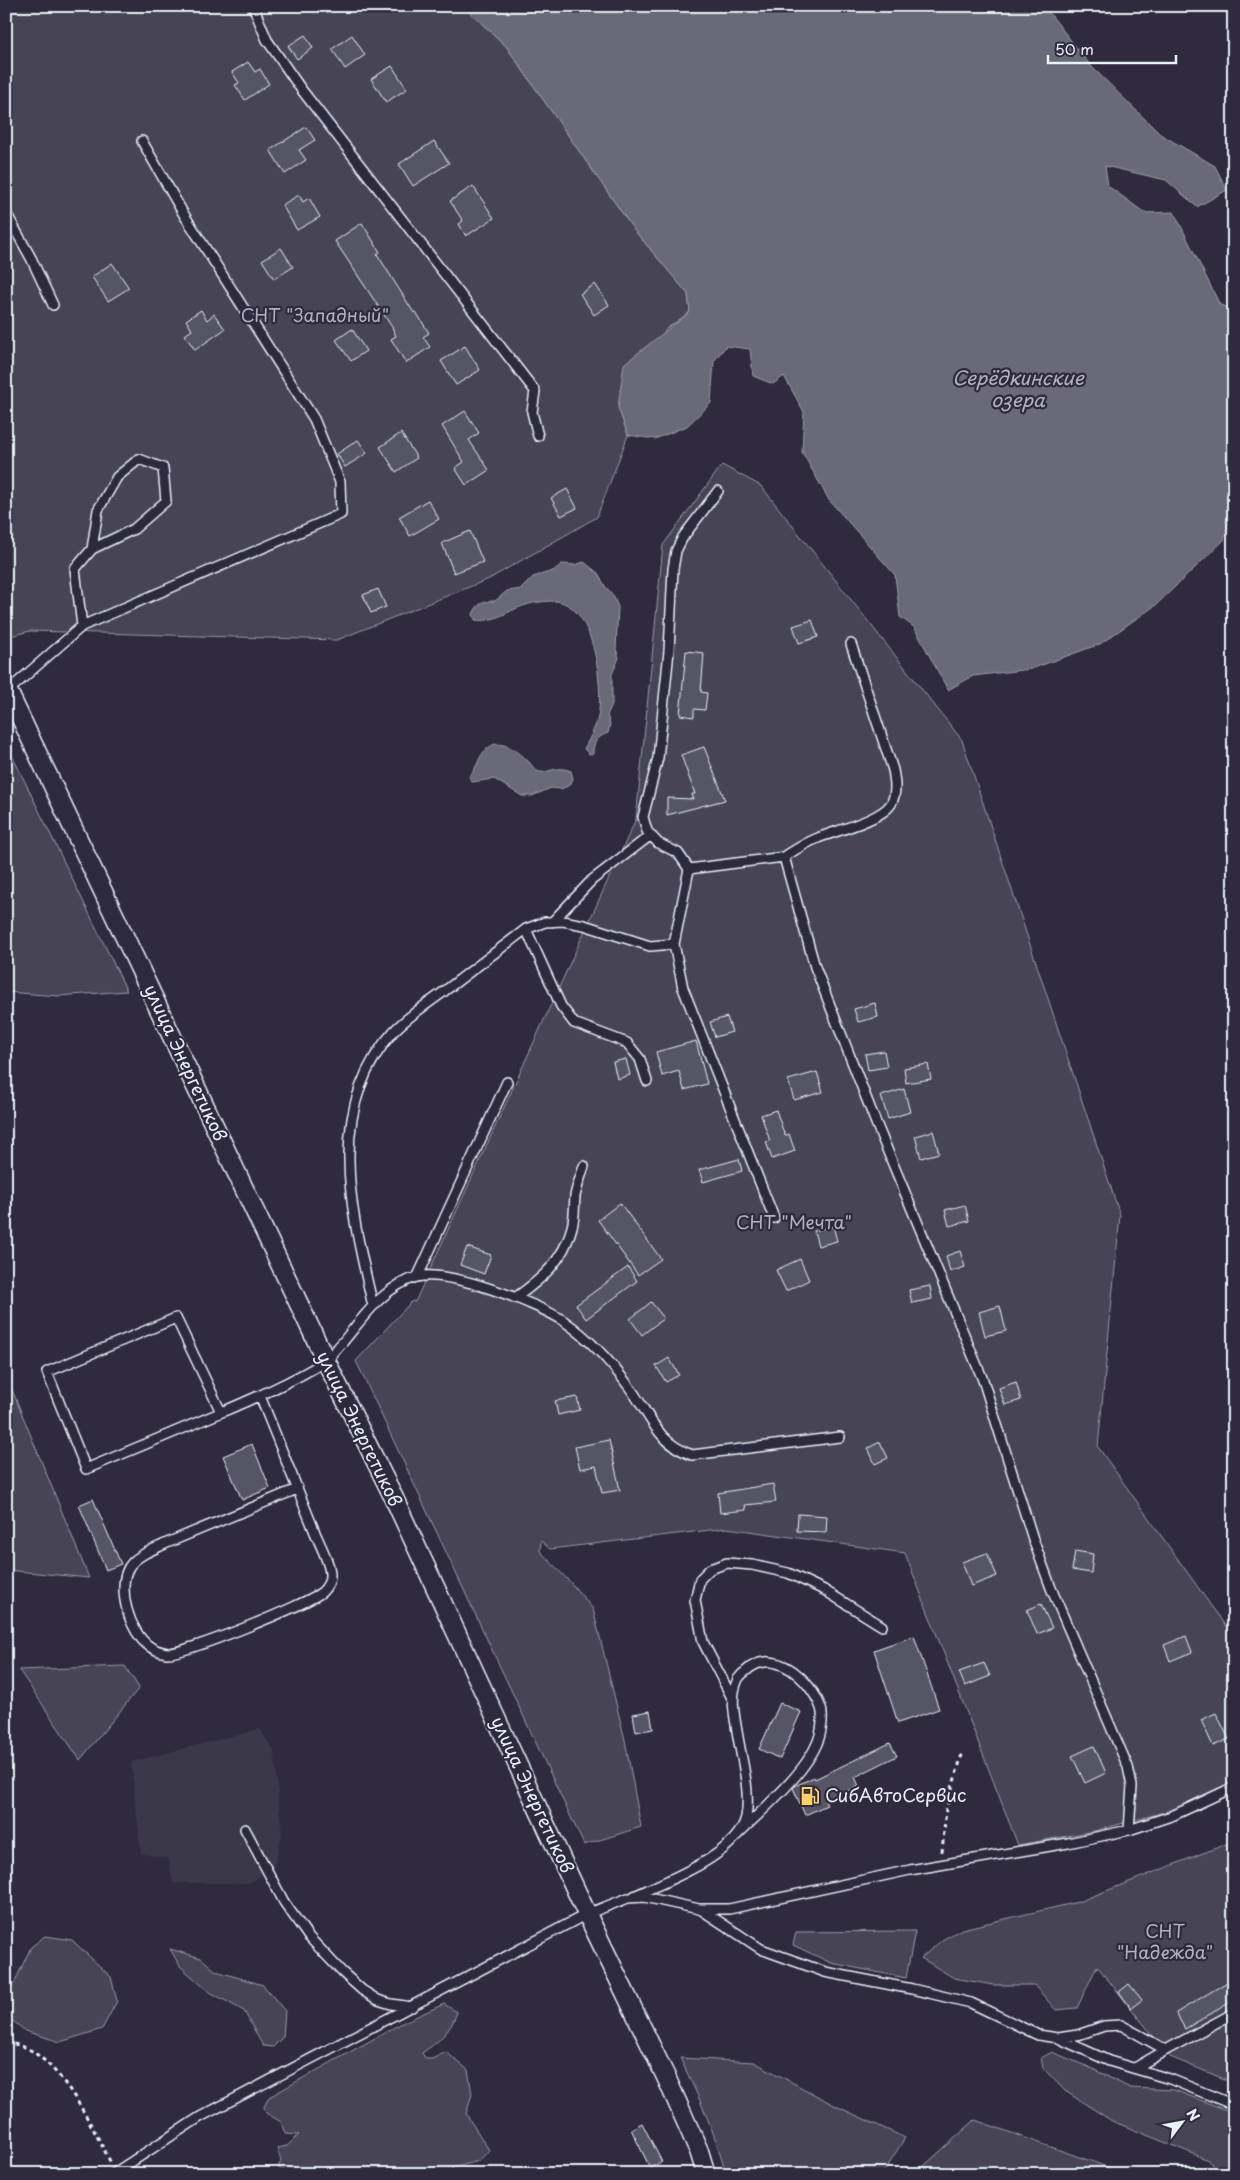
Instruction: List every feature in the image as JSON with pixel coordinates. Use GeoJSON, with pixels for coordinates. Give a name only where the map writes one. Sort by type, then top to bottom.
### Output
{"type":"FeatureCollection","features":[{"type":"Feature","properties":{"kind":"street","name":"улица Энергетиков"},"geometry":{"type":"LineString","coordinates":[[7,689],[326,1361],[392,1494],[587,1914],[666,2077],[699,2151],[706,2174]]}},
{"type":"Feature","properties":{"kind":"lane"},"geometry":{"type":"LineString","coordinates":[[253,6],[267,40],[301,89],[535,391],[532,412],[538,436]]}},
{"type":"Feature","properties":{"kind":"lane"},"geometry":{"type":"LineString","coordinates":[[7,689],[82,626],[341,514],[340,482],[314,419],[183,213],[142,141]]}},
{"type":"Feature","properties":{"kind":"lane"},"geometry":{"type":"LineString","coordinates":[[6,213],[32,258],[53,304]]}},
{"type":"Feature","properties":{"kind":"lane"},"geometry":{"type":"LineString","coordinates":[[82,626],[75,569],[92,549],[134,529],[166,501],[163,468],[139,459],[117,477],[98,510],[92,549]]}},
{"type":"Feature","properties":{"kind":"lane"},"geometry":{"type":"LineString","coordinates":[[718,491],[676,551],[673,569],[669,651],[658,758],[643,817],[647,831],[651,836],[678,853],[689,869],[674,944],[683,988],[774,1218]]}},
{"type":"Feature","properties":{"kind":"lane"},"geometry":{"type":"LineString","coordinates":[[689,869],[784,857],[805,844],[850,828],[890,805],[896,788],[893,770],[851,644]]}},
{"type":"Feature","properties":{"kind":"lane"},"geometry":{"type":"LineString","coordinates":[[552,922],[592,880],[651,836]]}},
{"type":"Feature","properties":{"kind":"lane"},"geometry":{"type":"LineString","coordinates":[[784,857],[815,967],[876,1123],[983,1380],[1033,1539],[1051,1588],[1128,1767],[1132,1786],[1129,1830]]}},
{"type":"Feature","properties":{"kind":"lane"},"geometry":{"type":"LineString","coordinates":[[373,1306],[359,1245],[350,1189],[348,1146],[360,1086],[374,1056],[396,1030],[526,929],[563,921],[584,925],[650,946],[674,944]]}},
{"type":"Feature","properties":{"kind":"lane"},"geometry":{"type":"LineString","coordinates":[[526,929],[561,1006],[574,1023],[627,1044],[640,1059],[647,1081]]}},
{"type":"Feature","properties":{"kind":"lane"},"geometry":{"type":"LineString","coordinates":[[418,1276],[506,1082]]}},
{"type":"Feature","properties":{"kind":"lane"},"geometry":{"type":"LineString","coordinates":[[515,1298],[536,1284],[552,1267],[566,1246],[573,1225],[576,1195],[584,1166]]}},
{"type":"Feature","properties":{"kind":"lane"},"geometry":{"type":"LineString","coordinates":[[221,1412],[176,1318],[47,1372],[86,1469],[260,1396],[326,1361],[373,1306],[397,1285],[418,1276],[441,1275],[515,1298],[540,1308],[587,1338],[610,1361],[632,1389],[664,1440],[676,1450],[692,1455],[840,1438]]}},
{"type":"Feature","properties":{"kind":"lane"},"geometry":{"type":"LineString","coordinates":[[260,1396],[330,1570],[330,1577],[324,1590],[298,1605],[188,1650],[168,1653],[149,1646],[136,1630],[126,1606],[123,1582],[129,1567],[149,1551],[297,1489]]}},
{"type":"Feature","properties":{"kind":"lane"},"geometry":{"type":"LineString","coordinates":[[740,1833],[746,1818],[747,1795],[732,1698],[703,1642],[695,1600],[700,1579],[710,1569],[727,1563],[752,1565],[788,1573],[824,1590],[882,1626]]}},
{"type":"Feature","properties":{"kind":"lane"},"geometry":{"type":"LineString","coordinates":[[116,2173],[200,2116],[587,1914],[701,1865],[720,1852],[802,1770],[815,1747],[821,1731],[822,1710],[815,1695],[802,1678],[788,1667],[770,1661],[752,1665],[739,1678],[732,1698]]}},
{"type":"Feature","properties":{"kind":"lane"},"geometry":{"type":"LineString","coordinates":[[628,1898],[644,1897],[699,1909],[729,1909],[814,1889],[1068,1843],[1129,1830],[1174,1815],[1234,1787]]}},
{"type":"Feature","properties":{"kind":"lane"},"geometry":{"type":"LineString","coordinates":[[245,1829],[284,1902],[308,1936],[342,1972],[370,1995],[392,2004],[412,2007]]}},
{"type":"Feature","properties":{"kind":"lane"},"geometry":{"type":"LineString","coordinates":[[699,1909],[761,1949],[825,1972],[912,1988],[971,2003],[1038,2035],[1058,2038],[1110,2061],[1170,2079],[1234,2106]]}},
{"type":"Feature","properties":{"kind":"lane"},"geometry":{"type":"LineString","coordinates":[[1135,2068],[1234,2013]]}},
{"type":"Feature","properties":{"kind":"lane"},"geometry":{"type":"LineString","coordinates":[[1058,2038],[1078,2035],[1104,2026],[1121,2025],[1166,2050]]}},
{"type":"Feature","properties":{"kind":"path"},"geometry":{"type":"LineString","coordinates":[[941,1865],[946,1809],[963,1751]]}},
{"type":"Feature","properties":{"kind":"path"},"geometry":{"type":"LineString","coordinates":[[6,2042],[30,2050],[45,2061],[76,2099],[116,2173]]}},
{"type":"Feature","properties":{"kind":"shaded area"},"geometry":{"type":"Polygon","coordinates":[[[260,1729],[274,1750],[282,1835],[274,1867],[249,1883],[173,1883],[168,1858],[141,1854],[131,1762],[260,1729]]]}},
{"type":"Feature","properties":{"kind":"green space","name":"СНТ \"Западный\""},"geometry":{"type":"Polygon","coordinates":[[[6,6],[463,6],[506,46],[634,230],[688,294],[690,312],[666,329],[618,407],[628,435],[597,517],[489,579],[337,640],[30,631],[6,637],[6,6]]]}},
{"type":"Feature","properties":{"kind":"green space","name":"СНТ \"Мечта\""},"geometry":{"type":"Polygon","coordinates":[[[722,465],[761,486],[962,740],[1120,1215],[1098,1447],[1234,1638],[1234,1781],[1172,1810],[1094,1831],[1018,1845],[905,1553],[727,1528],[550,1549],[541,1541],[540,1551],[593,1609],[625,1740],[641,1827],[584,1845],[356,1361],[412,1301],[415,1302],[636,819],[663,545],[722,465]]]}},
{"type":"Feature","properties":{"kind":"green space"},"geometry":{"type":"Polygon","coordinates":[[[6,743],[127,991],[58,996],[6,992],[6,743]]]}},
{"type":"Feature","properties":{"kind":"green space"},"geometry":{"type":"Polygon","coordinates":[[[6,1375],[89,1578],[6,1570],[6,1375]]]}},
{"type":"Feature","properties":{"kind":"green space"},"geometry":{"type":"Polygon","coordinates":[[[125,1666],[139,1688],[80,1760],[19,1670],[125,1666]]]}},
{"type":"Feature","properties":{"kind":"green space","name":"СНТ \"Надежда\""},"geometry":{"type":"Polygon","coordinates":[[[1234,1841],[1234,2083],[1170,2057],[1097,1966],[1077,2008],[1056,2010],[1034,1985],[993,1985],[954,1978],[921,1958],[942,1940],[962,1929],[1078,1902],[1234,1841]]]}},
{"type":"Feature","properties":{"kind":"green space"},"geometry":{"type":"Polygon","coordinates":[[[915,1931],[906,1978],[831,1963],[793,1945],[796,1932],[915,1931]]]}},
{"type":"Feature","properties":{"kind":"green space"},"geometry":{"type":"Polygon","coordinates":[[[45,1936],[72,1940],[111,1977],[117,2001],[102,2029],[60,2042],[25,2031],[6,2015],[6,2001],[31,1947],[45,1936]]]}},
{"type":"Feature","properties":{"kind":"green space"},"geometry":{"type":"Polygon","coordinates":[[[170,1949],[201,1958],[216,1971],[263,1985],[285,2011],[283,2037],[273,2047],[263,2046],[244,2011],[208,1991],[180,1966],[170,1949]]]}},
{"type":"Feature","properties":{"kind":"green space"},"geometry":{"type":"Polygon","coordinates":[[[444,2004],[457,2012],[451,2026],[443,2036],[422,2053],[426,2059],[432,2059],[446,2052],[468,2070],[472,2094],[466,2114],[489,2150],[479,2161],[452,2168],[454,2172],[483,2174],[293,2174],[278,2168],[281,2161],[277,2148],[287,2146],[299,2135],[285,2134],[281,2122],[266,2113],[264,2107],[269,2097],[404,2022],[444,2004]]]}},
{"type":"Feature","properties":{"kind":"green space"},"geometry":{"type":"Polygon","coordinates":[[[1052,2052],[1091,2068],[1130,2088],[1174,2090],[1234,2113],[1234,2174],[1224,2174],[1206,2159],[1112,2121],[1065,2091],[1043,2068],[1041,2058],[1052,2052]]]}},
{"type":"Feature","properties":{"kind":"green space"},"geometry":{"type":"Polygon","coordinates":[[[680,2058],[754,2062],[836,2106],[905,2138],[882,2174],[726,2174],[712,2129],[680,2058]]]}},
{"type":"Feature","properties":{"kind":"green space"},"geometry":{"type":"Polygon","coordinates":[[[975,2120],[1127,2174],[915,2174],[975,2120]]]}},
{"type":"Feature","properties":{"kind":"water","name":"Серёдкинские озера"},"geometry":{"type":"Polygon","coordinates":[[[463,6],[1044,6],[1090,65],[1160,134],[1215,166],[1227,190],[1197,207],[1166,180],[1105,166],[1108,186],[1145,213],[1174,212],[1220,305],[1234,309],[1234,503],[1224,540],[1156,605],[1100,644],[1031,669],[973,676],[948,690],[914,627],[900,617],[895,575],[829,500],[802,452],[804,412],[784,376],[773,384],[753,376],[750,349],[726,346],[714,361],[711,403],[687,426],[655,439],[628,435],[618,407],[624,364],[690,312],[688,294],[634,230],[506,46],[463,6]]]}},
{"type":"Feature","properties":{"kind":"water"},"geometry":{"type":"Polygon","coordinates":[[[584,562],[598,573],[605,586],[613,595],[618,607],[616,649],[619,658],[612,674],[612,705],[607,715],[610,724],[608,733],[598,738],[595,743],[593,754],[589,754],[584,749],[597,720],[600,697],[599,681],[593,646],[579,616],[569,606],[556,601],[529,604],[489,620],[475,620],[473,614],[482,603],[495,601],[507,591],[521,589],[533,577],[553,571],[562,564],[575,565],[584,562]]]}},
{"type":"Feature","properties":{"kind":"water"},"geometry":{"type":"Polygon","coordinates":[[[495,744],[505,745],[514,749],[537,771],[565,769],[571,771],[573,779],[570,785],[561,789],[551,788],[532,796],[522,796],[494,779],[472,782],[469,777],[482,754],[495,744]]]}},
{"type":"Feature","properties":{"kind":"building"},"geometry":{"type":"Polygon","coordinates":[[[305,35],[313,48],[297,59],[288,46],[305,35]]]}},
{"type":"Feature","properties":{"kind":"building"},"geometry":{"type":"Polygon","coordinates":[[[352,35],[365,55],[345,69],[332,49],[352,35]]]}},
{"type":"Feature","properties":{"kind":"building"},"geometry":{"type":"Polygon","coordinates":[[[248,62],[255,72],[260,69],[269,84],[245,100],[235,85],[239,83],[232,72],[248,62]]]}},
{"type":"Feature","properties":{"kind":"building"},"geometry":{"type":"Polygon","coordinates":[[[392,66],[407,89],[386,102],[371,79],[392,66]]]}},
{"type":"Feature","properties":{"kind":"building"},"geometry":{"type":"Polygon","coordinates":[[[306,127],[315,140],[299,150],[306,160],[285,174],[270,150],[306,127]]]}},
{"type":"Feature","properties":{"kind":"building"},"geometry":{"type":"Polygon","coordinates":[[[434,141],[449,163],[413,186],[399,164],[434,141]]]}},
{"type":"Feature","properties":{"kind":"building"},"geometry":{"type":"Polygon","coordinates":[[[473,186],[494,218],[466,236],[459,224],[463,221],[450,201],[473,186]]]}},
{"type":"Feature","properties":{"kind":"building"},"geometry":{"type":"Polygon","coordinates":[[[299,195],[303,202],[309,198],[320,217],[297,230],[282,205],[299,195]]]}},
{"type":"Feature","properties":{"kind":"building"},"geometry":{"type":"Polygon","coordinates":[[[362,223],[380,252],[377,254],[414,313],[416,312],[429,333],[423,337],[430,347],[406,363],[391,339],[396,336],[392,327],[335,241],[362,223]]]}},
{"type":"Feature","properties":{"kind":"building"},"geometry":{"type":"Polygon","coordinates":[[[281,248],[293,267],[274,279],[262,260],[281,248]]]}},
{"type":"Feature","properties":{"kind":"building"},"geometry":{"type":"Polygon","coordinates":[[[112,263],[129,288],[108,301],[92,277],[112,263]]]}},
{"type":"Feature","properties":{"kind":"building"},"geometry":{"type":"Polygon","coordinates":[[[595,284],[609,305],[594,315],[580,294],[595,284]]]}},
{"type":"Feature","properties":{"kind":"building"},"geometry":{"type":"Polygon","coordinates":[[[201,310],[207,320],[214,314],[225,329],[195,350],[185,335],[192,330],[186,320],[201,310]]]}},
{"type":"Feature","properties":{"kind":"building"},"geometry":{"type":"Polygon","coordinates":[[[352,329],[366,351],[351,361],[336,340],[352,329]]]}},
{"type":"Feature","properties":{"kind":"building"},"geometry":{"type":"Polygon","coordinates":[[[465,346],[480,370],[456,385],[441,361],[465,346]]]}},
{"type":"Feature","properties":{"kind":"building"},"geometry":{"type":"Polygon","coordinates":[[[465,411],[479,433],[469,440],[489,470],[466,485],[455,468],[464,462],[442,426],[465,411]]]}},
{"type":"Feature","properties":{"kind":"building"},"geometry":{"type":"Polygon","coordinates":[[[401,433],[417,458],[396,472],[380,447],[401,433]]]}},
{"type":"Feature","properties":{"kind":"building"},"geometry":{"type":"Polygon","coordinates":[[[358,440],[367,453],[345,467],[337,454],[358,440]]]}},
{"type":"Feature","properties":{"kind":"building"},"geometry":{"type":"Polygon","coordinates":[[[567,489],[577,508],[561,516],[551,498],[567,489]]]}},
{"type":"Feature","properties":{"kind":"building"},"geometry":{"type":"Polygon","coordinates":[[[428,500],[439,519],[410,536],[399,517],[428,500]]]}},
{"type":"Feature","properties":{"kind":"building"},"geometry":{"type":"Polygon","coordinates":[[[470,531],[483,562],[454,573],[442,543],[470,531]]]}},
{"type":"Feature","properties":{"kind":"building"},"geometry":{"type":"Polygon","coordinates":[[[378,589],[386,607],[371,613],[363,595],[378,589]]]}},
{"type":"Feature","properties":{"kind":"building"},"geometry":{"type":"Polygon","coordinates":[[[812,620],[818,637],[799,643],[793,626],[812,620]]]}},
{"type":"Feature","properties":{"kind":"building"},"geometry":{"type":"Polygon","coordinates":[[[686,651],[704,653],[701,692],[707,693],[705,710],[694,709],[694,717],[680,715],[686,651]]]}},
{"type":"Feature","properties":{"kind":"building"},"geometry":{"type":"Polygon","coordinates":[[[704,747],[725,800],[667,815],[667,798],[693,799],[692,794],[695,794],[681,755],[704,747]]]}},
{"type":"Feature","properties":{"kind":"building"},"geometry":{"type":"Polygon","coordinates":[[[875,1003],[878,1017],[858,1022],[854,1009],[875,1003]]]}},
{"type":"Feature","properties":{"kind":"building"},"geometry":{"type":"Polygon","coordinates":[[[727,1017],[732,1032],[715,1037],[710,1022],[727,1017]]]}},
{"type":"Feature","properties":{"kind":"building"},"geometry":{"type":"Polygon","coordinates":[[[696,1041],[707,1084],[684,1090],[679,1071],[662,1076],[656,1052],[696,1041]]]}},
{"type":"Feature","properties":{"kind":"building"},"geometry":{"type":"Polygon","coordinates":[[[884,1051],[887,1067],[868,1070],[865,1054],[884,1051]]]}},
{"type":"Feature","properties":{"kind":"building"},"geometry":{"type":"Polygon","coordinates":[[[626,1059],[630,1075],[617,1079],[613,1062],[626,1059]]]}},
{"type":"Feature","properties":{"kind":"building"},"geometry":{"type":"Polygon","coordinates":[[[928,1064],[931,1079],[906,1083],[904,1068],[928,1064]]]}},
{"type":"Feature","properties":{"kind":"building"},"geometry":{"type":"Polygon","coordinates":[[[817,1072],[823,1092],[794,1100],[788,1080],[817,1072]]]}},
{"type":"Feature","properties":{"kind":"building"},"geometry":{"type":"Polygon","coordinates":[[[904,1089],[910,1112],[888,1119],[881,1096],[904,1089]]]}},
{"type":"Feature","properties":{"kind":"building"},"geometry":{"type":"Polygon","coordinates":[[[776,1110],[785,1136],[789,1134],[795,1151],[772,1159],[766,1142],[770,1141],[761,1115],[776,1110]]]}},
{"type":"Feature","properties":{"kind":"building"},"geometry":{"type":"Polygon","coordinates":[[[933,1131],[939,1153],[921,1158],[915,1136],[933,1131]]]}},
{"type":"Feature","properties":{"kind":"building"},"geometry":{"type":"Polygon","coordinates":[[[739,1159],[742,1171],[703,1182],[699,1170],[739,1159]]]}},
{"type":"Feature","properties":{"kind":"building"},"geometry":{"type":"Polygon","coordinates":[[[620,1203],[661,1259],[638,1275],[598,1220],[620,1203]]]}},
{"type":"Feature","properties":{"kind":"building"},"geometry":{"type":"Polygon","coordinates":[[[965,1205],[969,1221],[949,1226],[945,1210],[965,1205]]]}},
{"type":"Feature","properties":{"kind":"building"},"geometry":{"type":"Polygon","coordinates":[[[833,1226],[837,1241],[818,1246],[814,1231],[833,1226]]]}},
{"type":"Feature","properties":{"kind":"building"},"geometry":{"type":"Polygon","coordinates":[[[467,1247],[491,1255],[484,1274],[460,1265],[467,1247]]]}},
{"type":"Feature","properties":{"kind":"building"},"geometry":{"type":"Polygon","coordinates":[[[960,1251],[965,1267],[950,1272],[946,1256],[960,1251]]]}},
{"type":"Feature","properties":{"kind":"building"},"geometry":{"type":"Polygon","coordinates":[[[800,1259],[809,1280],[786,1291],[776,1270],[800,1259]]]}},
{"type":"Feature","properties":{"kind":"building"},"geometry":{"type":"Polygon","coordinates":[[[628,1267],[637,1281],[586,1319],[576,1305],[628,1267]]]}},
{"type":"Feature","properties":{"kind":"building"},"geometry":{"type":"Polygon","coordinates":[[[930,1286],[932,1299],[912,1303],[909,1290],[930,1286]]]}},
{"type":"Feature","properties":{"kind":"building"},"geometry":{"type":"Polygon","coordinates":[[[651,1302],[664,1318],[642,1335],[630,1319],[651,1302]]]}},
{"type":"Feature","properties":{"kind":"building"},"geometry":{"type":"Polygon","coordinates":[[[1000,1306],[1006,1331],[985,1336],[979,1312],[1000,1306]]]}},
{"type":"Feature","properties":{"kind":"building"},"geometry":{"type":"Polygon","coordinates":[[[669,1358],[679,1375],[666,1382],[656,1366],[669,1358]]]}},
{"type":"Feature","properties":{"kind":"building"},"geometry":{"type":"Polygon","coordinates":[[[1016,1382],[1021,1400],[1005,1405],[999,1388],[1016,1382]]]}},
{"type":"Feature","properties":{"kind":"building"},"geometry":{"type":"Polygon","coordinates":[[[577,1397],[580,1410],[558,1415],[555,1401],[577,1397]]]}},
{"type":"Feature","properties":{"kind":"building"},"geometry":{"type":"Polygon","coordinates":[[[609,1440],[620,1490],[602,1493],[596,1466],[580,1469],[575,1447],[609,1440]]]}},
{"type":"Feature","properties":{"kind":"building"},"geometry":{"type":"Polygon","coordinates":[[[880,1442],[888,1458],[875,1464],[868,1448],[880,1442]]]}},
{"type":"Feature","properties":{"kind":"building"},"geometry":{"type":"Polygon","coordinates":[[[252,1444],[270,1488],[242,1500],[223,1456],[252,1444]]]}},
{"type":"Feature","properties":{"kind":"building"},"geometry":{"type":"Polygon","coordinates":[[[773,1484],[776,1502],[745,1505],[746,1510],[720,1513],[718,1493],[773,1484]]]}},
{"type":"Feature","properties":{"kind":"building"},"geometry":{"type":"Polygon","coordinates":[[[93,1499],[121,1564],[106,1570],[79,1505],[93,1499]]]}},
{"type":"Feature","properties":{"kind":"building"},"geometry":{"type":"Polygon","coordinates":[[[798,1514],[827,1516],[826,1532],[797,1531],[798,1514]]]}},
{"type":"Feature","properties":{"kind":"building"},"geometry":{"type":"Polygon","coordinates":[[[1075,1551],[1093,1554],[1091,1573],[1072,1570],[1075,1551]]]}},
{"type":"Feature","properties":{"kind":"building"},"geometry":{"type":"Polygon","coordinates":[[[987,1553],[997,1576],[971,1586],[962,1562],[987,1553]]]}},
{"type":"Feature","properties":{"kind":"building"},"geometry":{"type":"Polygon","coordinates":[[[1041,1604],[1052,1628],[1037,1634],[1027,1610],[1041,1604]]]}},
{"type":"Feature","properties":{"kind":"building"},"geometry":{"type":"Polygon","coordinates":[[[914,1636],[939,1709],[898,1723],[874,1650],[914,1636]]]}},
{"type":"Feature","properties":{"kind":"building"},"geometry":{"type":"Polygon","coordinates":[[[1186,1636],[1192,1652],[1170,1661],[1164,1645],[1186,1636]]]}},
{"type":"Feature","properties":{"kind":"building"},"geometry":{"type":"Polygon","coordinates":[[[984,1663],[990,1676],[965,1686],[959,1672],[984,1663]]]}},
{"type":"Feature","properties":{"kind":"building"},"geometry":{"type":"Polygon","coordinates":[[[780,1703],[801,1712],[780,1759],[759,1749],[780,1703]]]}},
{"type":"Feature","properties":{"kind":"building"},"geometry":{"type":"Polygon","coordinates":[[[650,1711],[653,1729],[636,1732],[633,1714],[650,1711]]]}},
{"type":"Feature","properties":{"kind":"building"},"geometry":{"type":"Polygon","coordinates":[[[1216,1713],[1229,1739],[1213,1746],[1201,1720],[1216,1713]]]}},
{"type":"Feature","properties":{"kind":"building"},"geometry":{"type":"Polygon","coordinates":[[[890,1743],[897,1756],[855,1777],[859,1786],[825,1801],[827,1805],[805,1815],[793,1788],[795,1786],[814,1777],[815,1779],[890,1743]]]}},
{"type":"Feature","properties":{"kind":"building"},"geometry":{"type":"Polygon","coordinates":[[[1094,1746],[1106,1773],[1085,1783],[1072,1756],[1094,1746]]]}},
{"type":"Feature","properties":{"kind":"building"},"geometry":{"type":"Polygon","coordinates":[[[1229,1981],[1234,1989],[1234,2000],[1185,2029],[1176,2013],[1229,1981]]]}},
{"type":"Feature","properties":{"kind":"building"},"geometry":{"type":"Polygon","coordinates":[[[1129,1984],[1142,2000],[1131,2008],[1119,1992],[1129,1984]]]}},
{"type":"Feature","properties":{"kind":"building"},"geometry":{"type":"Polygon","coordinates":[[[642,2123],[662,2162],[650,2168],[631,2129],[642,2123]]]}},
{"type":"Feature","properties":{"kind":"place","name":"СибАвтоСервис"},"geometry":{"type":"Point","coordinates":[810,1796]}}]}
